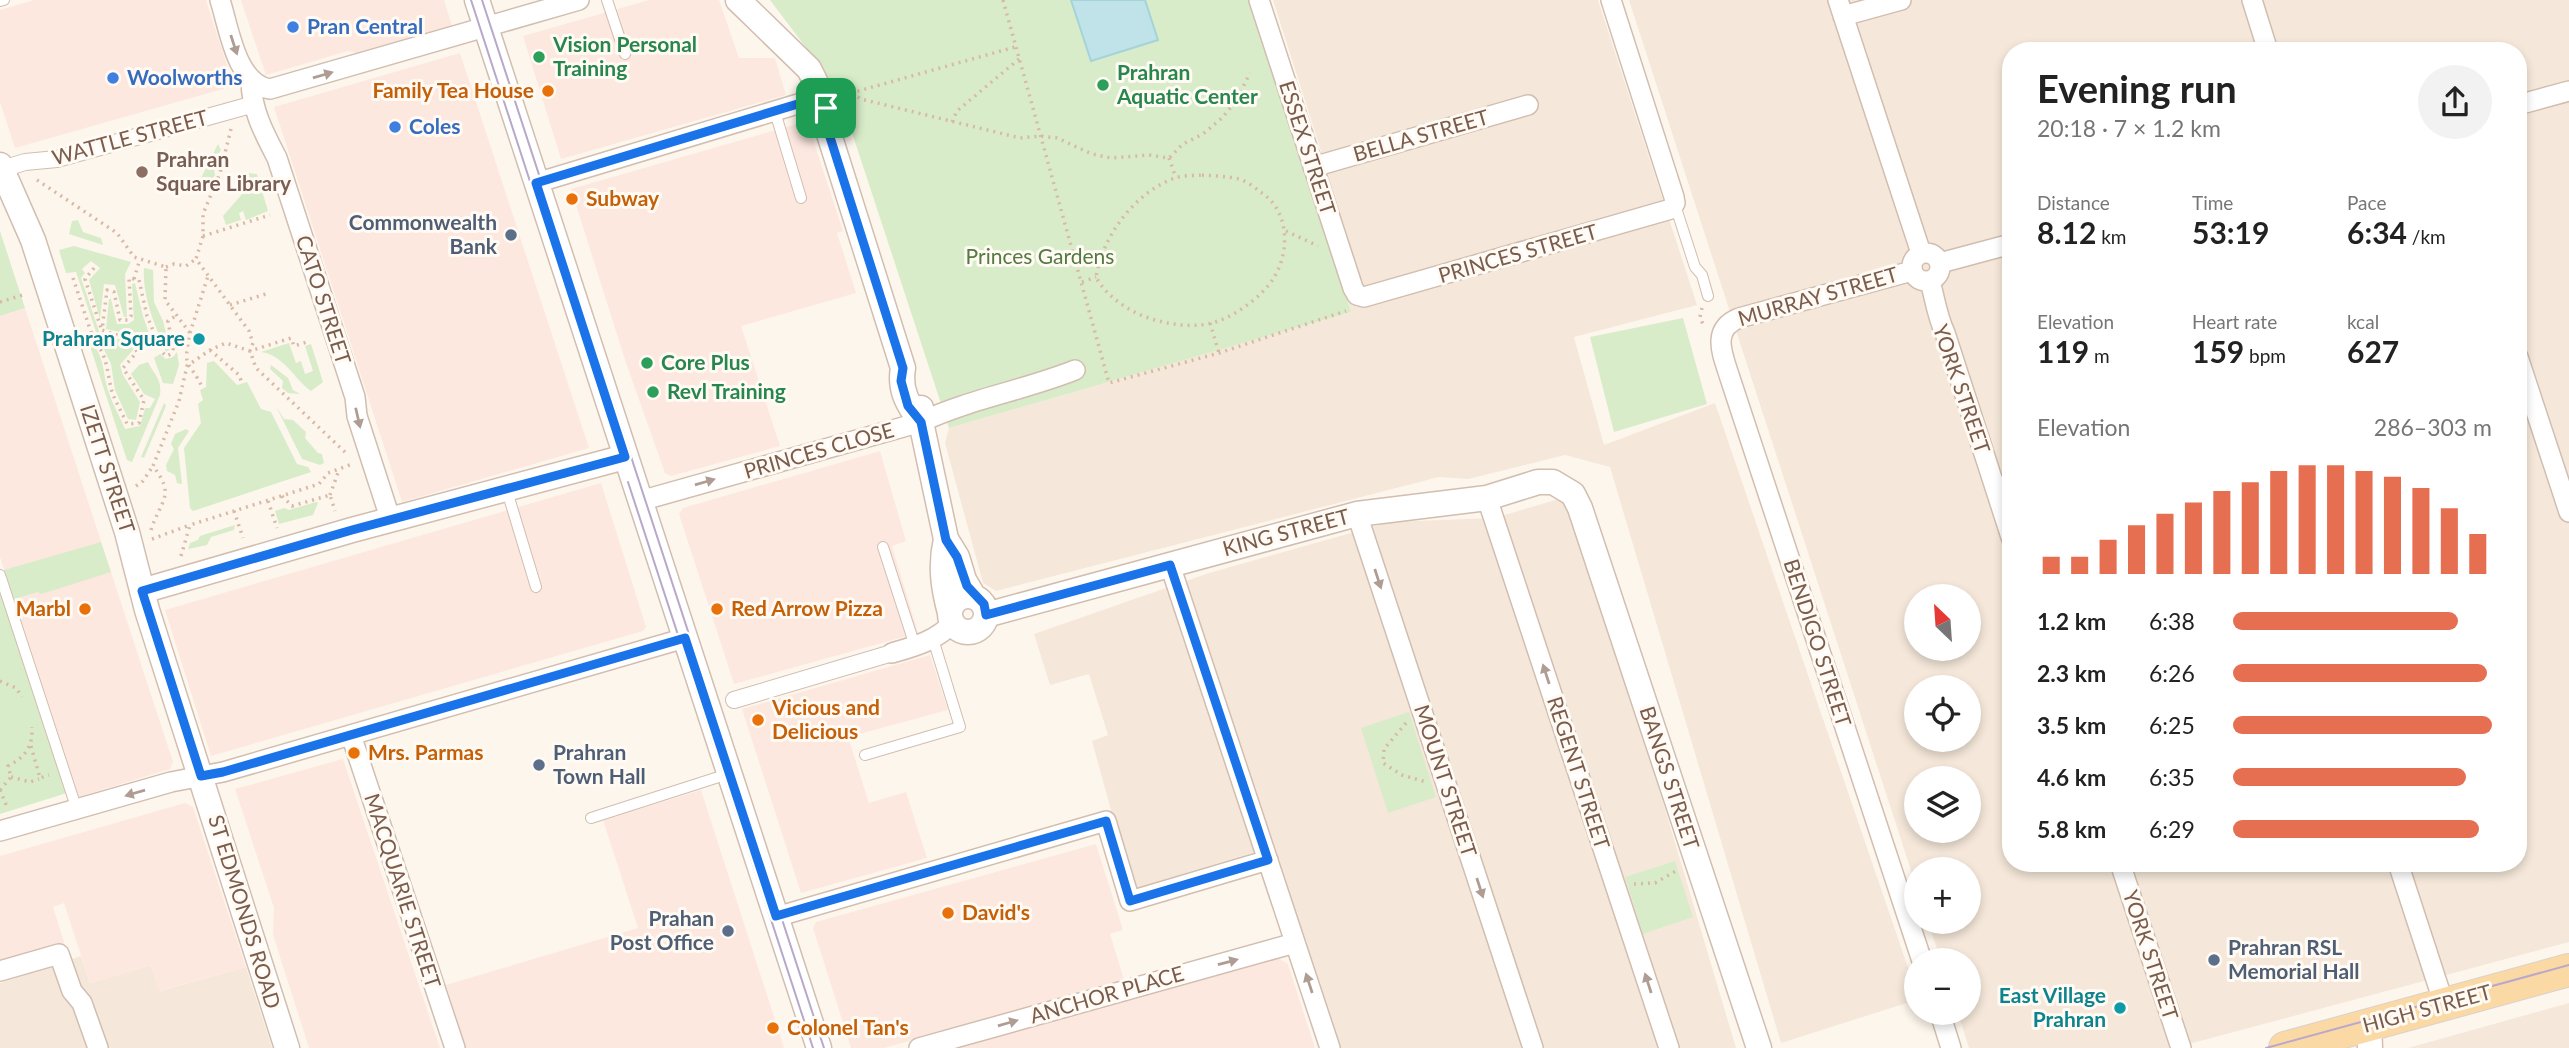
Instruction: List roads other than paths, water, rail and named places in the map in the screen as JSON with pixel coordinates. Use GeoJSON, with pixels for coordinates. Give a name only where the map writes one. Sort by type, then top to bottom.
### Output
{"type":"FeatureCollection","features":[{"type":"Feature","properties":{"kind":"main road","name":"HIGH STREET"},"geometry":{"type":"LineString","coordinates":[[2284,1048],[2370,1037],[2444,1004],[2569,970]]}},
{"type":"Feature","properties":{"kind":"street","name":"CATO STREET"},"geometry":{"type":"LineString","coordinates":[[220,0],[241,65],[254,83],[252,99],[260,127],[277,158],[355,397],[357,416],[391,521]]}},
{"type":"Feature","properties":{"kind":"street"},"geometry":{"type":"LineString","coordinates":[[477,0],[819,1048]]}},
{"type":"Feature","properties":{"kind":"street"},"geometry":{"type":"LineString","coordinates":[[254,83],[266,88],[279,88],[579,0]]}},
{"type":"Feature","properties":{"kind":"street","name":"ESSEX STREET"},"geometry":{"type":"LineString","coordinates":[[1259,0],[1357,295]]}},
{"type":"Feature","properties":{"kind":"street"},"geometry":{"type":"LineString","coordinates":[[1611,0],[1675,203]]}},
{"type":"Feature","properties":{"kind":"street"},"geometry":{"type":"LineString","coordinates":[[1901,0],[1840,8],[1916,262],[1916,277],[1922,281],[1935,272],[2002,247]]}},
{"type":"Feature","properties":{"kind":"street"},"geometry":{"type":"LineString","coordinates":[[2252,0],[2265,42]]}},
{"type":"Feature","properties":{"kind":"street"},"geometry":{"type":"LineString","coordinates":[[740,1],[809,69],[824,98],[829,118],[829,134],[903,368],[914,377],[921,402],[921,422],[946,540],[957,557],[964,580],[980,606]]}},
{"type":"Feature","properties":{"kind":"street"},"geometry":{"type":"LineString","coordinates":[[2527,103],[2569,91]]}},
{"type":"Feature","properties":{"kind":"street"},"geometry":{"type":"LineString","coordinates":[[536,183],[824,98]]}},
{"type":"Feature","properties":{"kind":"street","name":"BELLA STREET"},"geometry":{"type":"LineString","coordinates":[[1313,167],[1528,106]]}},
{"type":"Feature","properties":{"kind":"street","name":"WATTLE STREET"},"geometry":{"type":"LineString","coordinates":[[6,166],[57,159],[242,108]]}},
{"type":"Feature","properties":{"kind":"street","name":"IZETT STREET"},"geometry":{"type":"LineString","coordinates":[[6,166],[33,240],[128,532],[142,591],[201,776]]}},
{"type":"Feature","properties":{"kind":"street","name":"PRINCES STREET"},"geometry":{"type":"LineString","coordinates":[[1357,295],[1370,296],[1662,213],[1671,209],[1675,203]]}},
{"type":"Feature","properties":{"kind":"street","name":"MURRAY STREET"},"geometry":{"type":"LineString","coordinates":[[1726,326],[1739,318],[1916,262]]}},
{"type":"Feature","properties":{"kind":"street","name":"YORK STREET"},"geometry":{"type":"LineString","coordinates":[[1935,272],[1936,315],[2002,481]]}},
{"type":"Feature","properties":{"kind":"street","name":"BENDIGO STREET"},"geometry":{"type":"LineString","coordinates":[[1726,326],[1720,338],[1730,378],[1918,948]]}},
{"type":"Feature","properties":{"kind":"street","name":"PRINCES CLOSE"},"geometry":{"type":"LineString","coordinates":[[640,501],[921,422],[944,411],[1054,379],[1075,370]]}},
{"type":"Feature","properties":{"kind":"street"},"geometry":{"type":"LineString","coordinates":[[2527,384],[2569,512]]}},
{"type":"Feature","properties":{"kind":"street"},"geometry":{"type":"LineString","coordinates":[[142,591],[625,457]]}},
{"type":"Feature","properties":{"kind":"street","name":"KING STREET"},"geometry":{"type":"LineString","coordinates":[[951,618],[961,630],[972,631],[982,626],[980,606],[1170,565],[1357,514],[1487,498],[1538,482],[1553,482],[1573,494],[1580,508]]}},
{"type":"Feature","properties":{"kind":"street","name":"REGENT STREET"},"geometry":{"type":"LineString","coordinates":[[1487,498],[1669,1048]]}},
{"type":"Feature","properties":{"kind":"street","name":"BANGS STREET"},"geometry":{"type":"LineString","coordinates":[[1580,508],[1759,1048]]}},
{"type":"Feature","properties":{"kind":"street","name":"MOUNT STREET"},"geometry":{"type":"LineString","coordinates":[[1357,514],[1533,1048]]}},
{"type":"Feature","properties":{"kind":"street"},"geometry":{"type":"LineString","coordinates":[[734,700],[924,643],[951,618],[944,590],[942,560],[946,540]]}},
{"type":"Feature","properties":{"kind":"street"},"geometry":{"type":"LineString","coordinates":[[1170,565],[1330,1048]]}},
{"type":"Feature","properties":{"kind":"street"},"geometry":{"type":"LineString","coordinates":[[5,823],[77,810],[685,638]]}},
{"type":"Feature","properties":{"kind":"street","name":"MACQUARIE STREET"},"geometry":{"type":"LineString","coordinates":[[351,734],[455,1048]]}},
{"type":"Feature","properties":{"kind":"street","name":"ST EDMONDS ROAD"},"geometry":{"type":"LineString","coordinates":[[201,776],[287,1048]]}},
{"type":"Feature","properties":{"kind":"street"},"geometry":{"type":"LineString","coordinates":[[776,916],[1106,821],[1130,901],[1268,860]]}},
{"type":"Feature","properties":{"kind":"street","name":"YORK STREET"},"geometry":{"type":"LineString","coordinates":[[2123,872],[2181,1048]]}},
{"type":"Feature","properties":{"kind":"street"},"geometry":{"type":"LineString","coordinates":[[2401,872],[2444,1004]]}},
{"type":"Feature","properties":{"kind":"street","name":"ANCHOR PLACE"},"geometry":{"type":"LineString","coordinates":[[919,1048],[962,1042],[1295,943]]}},
{"type":"Feature","properties":{"kind":"street"},"geometry":{"type":"LineString","coordinates":[[0,971],[59,954],[72,991],[82,1003],[98,1048]]}},
{"type":"Feature","properties":{"kind":"street"},"geometry":{"type":"LineString","coordinates":[[1944,1025],[1951,1048]]}},
{"type":"Feature","properties":{"kind":"lane"},"geometry":{"type":"LineString","coordinates":[[607,0],[625,54]]}},
{"type":"Feature","properties":{"kind":"lane"},"geometry":{"type":"LineString","coordinates":[[775,112],[801,198]]}},
{"type":"Feature","properties":{"kind":"lane"},"geometry":{"type":"LineString","coordinates":[[1675,203],[1695,267],[1702,275],[1708,296]]}},
{"type":"Feature","properties":{"kind":"lane"},"geometry":{"type":"LineString","coordinates":[[507,490],[536,587]]}},
{"type":"Feature","properties":{"kind":"lane"},"geometry":{"type":"LineString","coordinates":[[865,755],[960,727],[883,547]]}},
{"type":"Feature","properties":{"kind":"lane"},"geometry":{"type":"LineString","coordinates":[[0,575],[77,810]]}},
{"type":"Feature","properties":{"kind":"lane"},"geometry":{"type":"LineString","coordinates":[[591,818],[728,774]]}},
{"type":"Feature","properties":{"kind":"water"},"geometry":{"type":"Polygon","coordinates":[[[1071,0],[1145,0],[1158,40],[1091,61],[1071,0]]]}},
{"type":"Feature","properties":{"kind":"tram line"},"geometry":{"type":"LineString","coordinates":[[471,0],[538,206]]}},
{"type":"Feature","properties":{"kind":"tram line"},"geometry":{"type":"LineString","coordinates":[[482,0],[824,1048]]}},
{"type":"Feature","properties":{"kind":"tram line"},"geometry":{"type":"LineString","coordinates":[[628,482],[813,1048]]}},
{"type":"Feature","properties":{"kind":"tram line"},"geometry":{"type":"LineString","coordinates":[[2266,1048],[2569,965]]}},
{"type":"Feature","properties":{"kind":"place","name":"Pran Central"},"geometry":{"type":"Point","coordinates":[293,27]}},
{"type":"Feature","properties":{"kind":"place","name":"Vision Personal Training"},"geometry":{"type":"Point","coordinates":[539,57]}},
{"type":"Feature","properties":{"kind":"place","name":"Woolworths"},"geometry":{"type":"Point","coordinates":[113,78]}},
{"type":"Feature","properties":{"kind":"place","name":"Prahran Aquatic Center"},"geometry":{"type":"Point","coordinates":[1103,85]}},
{"type":"Feature","properties":{"kind":"place","name":"Family Tea House"},"geometry":{"type":"Point","coordinates":[548,91]}},
{"type":"Feature","properties":{"kind":"place","name":"Coles"},"geometry":{"type":"Point","coordinates":[395,127]}},
{"type":"Feature","properties":{"kind":"place","name":"Prahran Square Library"},"geometry":{"type":"Point","coordinates":[142,172]}},
{"type":"Feature","properties":{"kind":"place","name":"Subway"},"geometry":{"type":"Point","coordinates":[572,199]}},
{"type":"Feature","properties":{"kind":"place","name":"Commonwealth Bank"},"geometry":{"type":"Point","coordinates":[511,235]}},
{"type":"Feature","properties":{"kind":"place","name":"Prahran Square"},"geometry":{"type":"Point","coordinates":[199,339]}},
{"type":"Feature","properties":{"kind":"place","name":"Core Plus"},"geometry":{"type":"Point","coordinates":[647,363]}},
{"type":"Feature","properties":{"kind":"place","name":"Revl Training"},"geometry":{"type":"Point","coordinates":[653,392]}},
{"type":"Feature","properties":{"kind":"place","name":"Marbl"},"geometry":{"type":"Point","coordinates":[85,609]}},
{"type":"Feature","properties":{"kind":"place","name":"Red Arrow Pizza"},"geometry":{"type":"Point","coordinates":[717,609]}},
{"type":"Feature","properties":{"kind":"place","name":"Vicious and Delicious"},"geometry":{"type":"Point","coordinates":[758,720]}},
{"type":"Feature","properties":{"kind":"place","name":"Mrs. Parmas"},"geometry":{"type":"Point","coordinates":[354,753]}},
{"type":"Feature","properties":{"kind":"place","name":"Prahran Town Hall"},"geometry":{"type":"Point","coordinates":[539,765]}},
{"type":"Feature","properties":{"kind":"place","name":"David's"},"geometry":{"type":"Point","coordinates":[948,913]}},
{"type":"Feature","properties":{"kind":"place","name":"Prahan Post Office"},"geometry":{"type":"Point","coordinates":[728,931]}},
{"type":"Feature","properties":{"kind":"place","name":"Prahran RSL Memorial Hall"},"geometry":{"type":"Point","coordinates":[2214,960]}},
{"type":"Feature","properties":{"kind":"place","name":"East Village Prahran"},"geometry":{"type":"Point","coordinates":[2120,1008]}},
{"type":"Feature","properties":{"kind":"place","name":"Colonel Tan's"},"geometry":{"type":"Point","coordinates":[773,1028]}},
{"type":"Feature","properties":{"kind":"park label","name":"Princes Gardens"},"geometry":{"type":"Point","coordinates":[1040,257]}}]}
